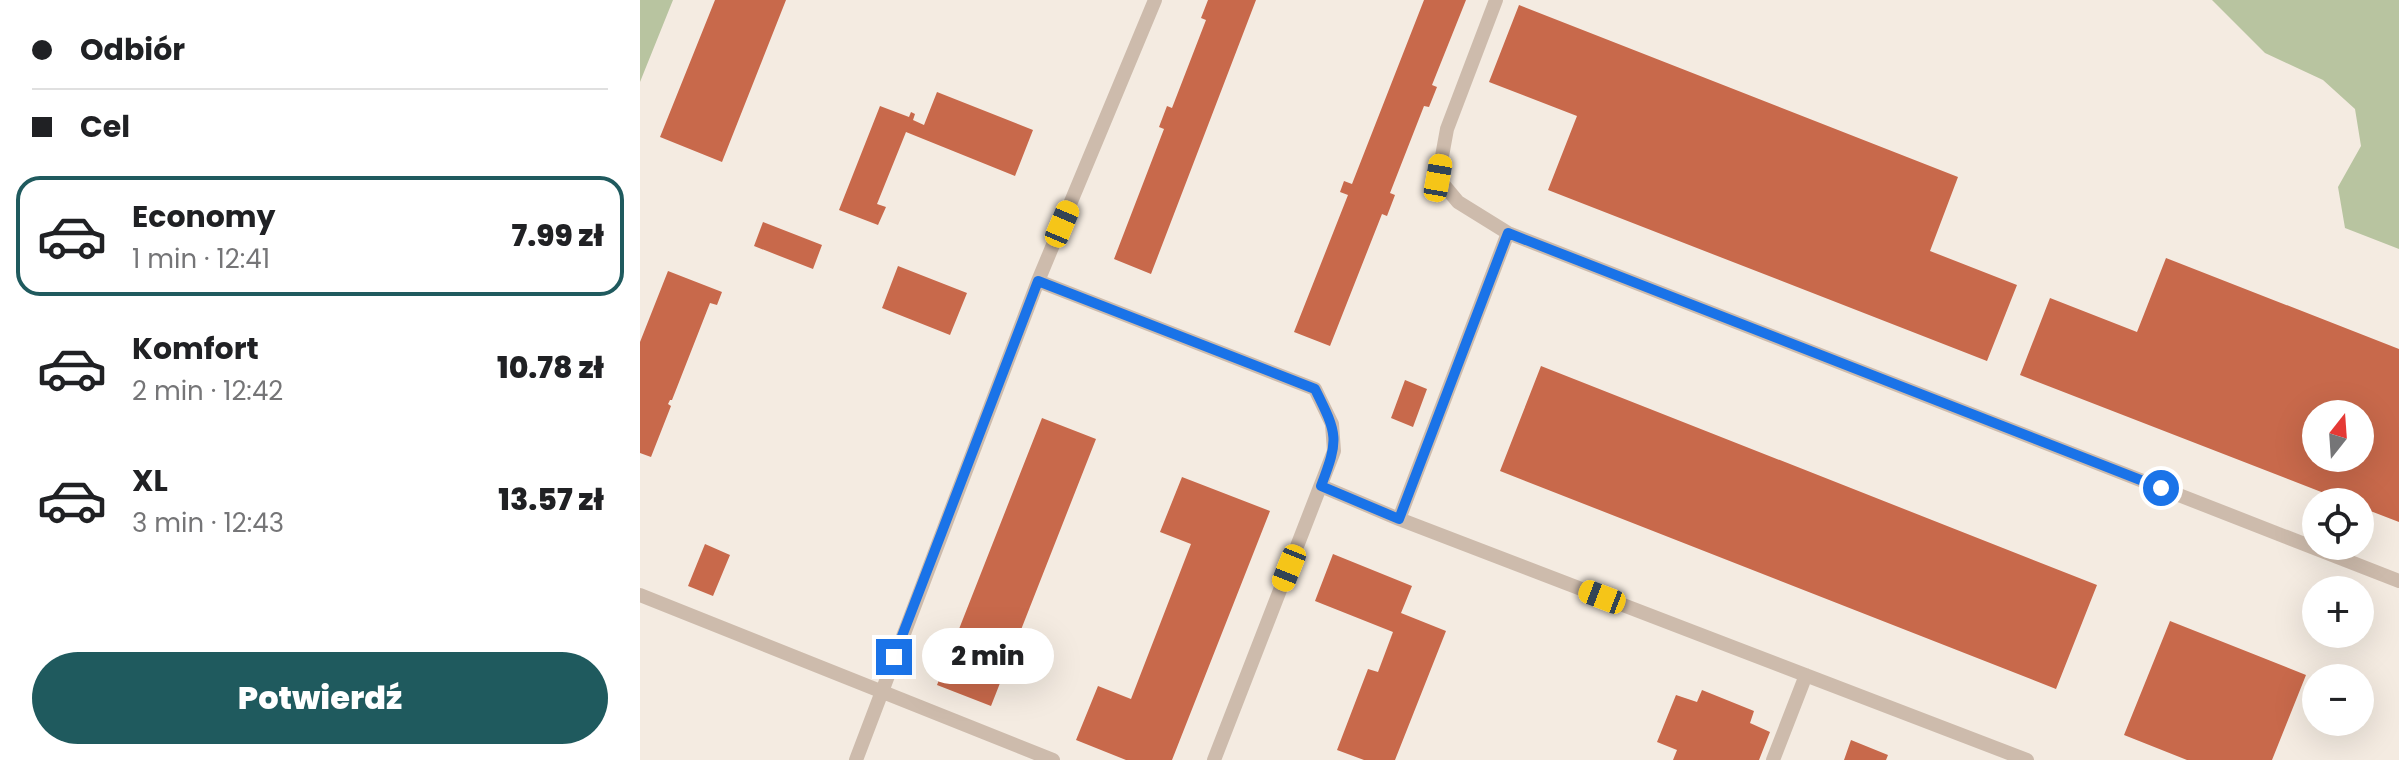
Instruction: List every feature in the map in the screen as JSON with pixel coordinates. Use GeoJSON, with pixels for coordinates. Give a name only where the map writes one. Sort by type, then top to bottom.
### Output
{"type":"FeatureCollection","features":[{"type":"Feature","properties":{"kind":"lane"},"geometry":{"type":"LineString","coordinates":[[856,760],[1038,281],[1155,0]]}},
{"type":"Feature","properties":{"kind":"lane"},"geometry":{"type":"LineString","coordinates":[[1496,0],[1447,129],[1438,178],[1458,202],[1508,233],[2399,581]]}},
{"type":"Feature","properties":{"kind":"lane"},"geometry":{"type":"LineString","coordinates":[[1399,519],[1508,233]]}},
{"type":"Feature","properties":{"kind":"lane"},"geometry":{"type":"LineString","coordinates":[[1038,281],[1315,389],[1332,424],[1334,451],[1214,760]]}},
{"type":"Feature","properties":{"kind":"lane"},"geometry":{"type":"LineString","coordinates":[[1321,486],[1399,519],[2027,760]]}},
{"type":"Feature","properties":{"kind":"lane"},"geometry":{"type":"LineString","coordinates":[[640,595],[1053,760]]}},
{"type":"Feature","properties":{"kind":"lane"},"geometry":{"type":"LineString","coordinates":[[1773,760],[1806,675]]}},
{"type":"Feature","properties":{"kind":"green space"},"geometry":{"type":"Polygon","coordinates":[[[640,0],[673,0],[640,82],[640,0]]]}},
{"type":"Feature","properties":{"kind":"green space"},"geometry":{"type":"Polygon","coordinates":[[[2212,0],[2399,0],[2399,249],[2345,228],[2338,187],[2361,146],[2355,109],[2323,80],[2265,53],[2212,0]]]}},
{"type":"Feature","properties":{"kind":"building"},"geometry":{"type":"Polygon","coordinates":[[[715,0],[786,0],[722,162],[660,137],[715,0]]]}},
{"type":"Feature","properties":{"kind":"building"},"geometry":{"type":"Polygon","coordinates":[[[1208,0],[1256,0],[1151,274],[1114,259],[1164,129],[1159,127],[1167,106],[1172,108],[1206,20],[1201,18],[1208,0]]]}},
{"type":"Feature","properties":{"kind":"building"},"geometry":{"type":"Polygon","coordinates":[[[1424,0],[1466,0],[1432,85],[1437,87],[1429,107],[1424,106],[1390,193],[1395,195],[1387,216],[1382,214],[1330,346],[1294,332],[1348,195],[1340,192],[1344,181],[1352,184],[1424,0]]]}},
{"type":"Feature","properties":{"kind":"building"},"geometry":{"type":"Polygon","coordinates":[[[1519,5],[1958,177],[1930,251],[2017,285],[1987,361],[1548,190],[1577,116],[1489,82],[1519,5]]]}},
{"type":"Feature","properties":{"kind":"building"},"geometry":{"type":"Polygon","coordinates":[[[937,92],[1033,130],[1015,176],[906,132],[877,204],[886,207],[878,225],[839,210],[880,106],[909,117],[911,112],[915,114],[913,120],[924,125],[937,92]]]}},
{"type":"Feature","properties":{"kind":"building"},"geometry":{"type":"Polygon","coordinates":[[[763,222],[822,245],[813,269],[754,246],[763,222]]]}},
{"type":"Feature","properties":{"kind":"building"},"geometry":{"type":"Polygon","coordinates":[[[2166,258],[2399,349],[2399,522],[2374,512],[2374,488],[2311,488],[2020,375],[2050,298],[2137,332],[2166,258]]]}},
{"type":"Feature","properties":{"kind":"building"},"geometry":{"type":"Polygon","coordinates":[[[898,266],[967,293],[950,335],[882,308],[898,266]]]}},
{"type":"Feature","properties":{"kind":"building"},"geometry":{"type":"Polygon","coordinates":[[[668,271],[722,292],[717,305],[710,303],[668,404],[671,406],[651,457],[640,453],[640,342],[668,271]]]}},
{"type":"Feature","properties":{"kind":"building"},"geometry":{"type":"Polygon","coordinates":[[[1541,366],[2097,585],[2056,689],[1500,471],[1541,366]]]}},
{"type":"Feature","properties":{"kind":"building"},"geometry":{"type":"Polygon","coordinates":[[[1405,380],[1427,389],[1413,427],[1391,418],[1405,380]]]}},
{"type":"Feature","properties":{"kind":"building"},"geometry":{"type":"Polygon","coordinates":[[[1042,418],[1096,439],[991,706],[937,685],[1042,418]]]}},
{"type":"Feature","properties":{"kind":"building"},"geometry":{"type":"Polygon","coordinates":[[[1182,477],[1270,511],[1172,760],[1126,760],[1076,740],[1098,686],[1131,699],[1191,544],[1160,532],[1182,477]]]}},
{"type":"Feature","properties":{"kind":"building"},"geometry":{"type":"Polygon","coordinates":[[[705,544],[730,555],[713,596],[688,586],[705,544]]]}},
{"type":"Feature","properties":{"kind":"building"},"geometry":{"type":"Polygon","coordinates":[[[1333,554],[1412,586],[1401,613],[1446,631],[1395,760],[1364,760],[1337,750],[1368,669],[1378,672],[1393,632],[1315,601],[1333,554]]]}},
{"type":"Feature","properties":{"kind":"building"},"geometry":{"type":"Polygon","coordinates":[[[2170,621],[2302,673],[2302,685],[2272,760],[2187,760],[2124,735],[2170,621]]]}},
{"type":"Feature","properties":{"kind":"building"},"geometry":{"type":"Polygon","coordinates":[[[1702,690],[1754,711],[1750,723],[1770,732],[1759,760],[1673,760],[1677,750],[1657,742],[1676,695],[1697,702],[1702,690]]]}},
{"type":"Feature","properties":{"kind":"building"},"geometry":{"type":"Polygon","coordinates":[[[1851,740],[1888,755],[1886,760],[1844,760],[1851,740]]]}},
{"type":"Feature","properties":{"kind":"route"},"geometry":{"type":"LineString","coordinates":[[894,657],[1038,281],[1315,389],[1332,424],[1334,451],[1321,486],[1399,519],[1508,233],[2161,488]]}}]}
